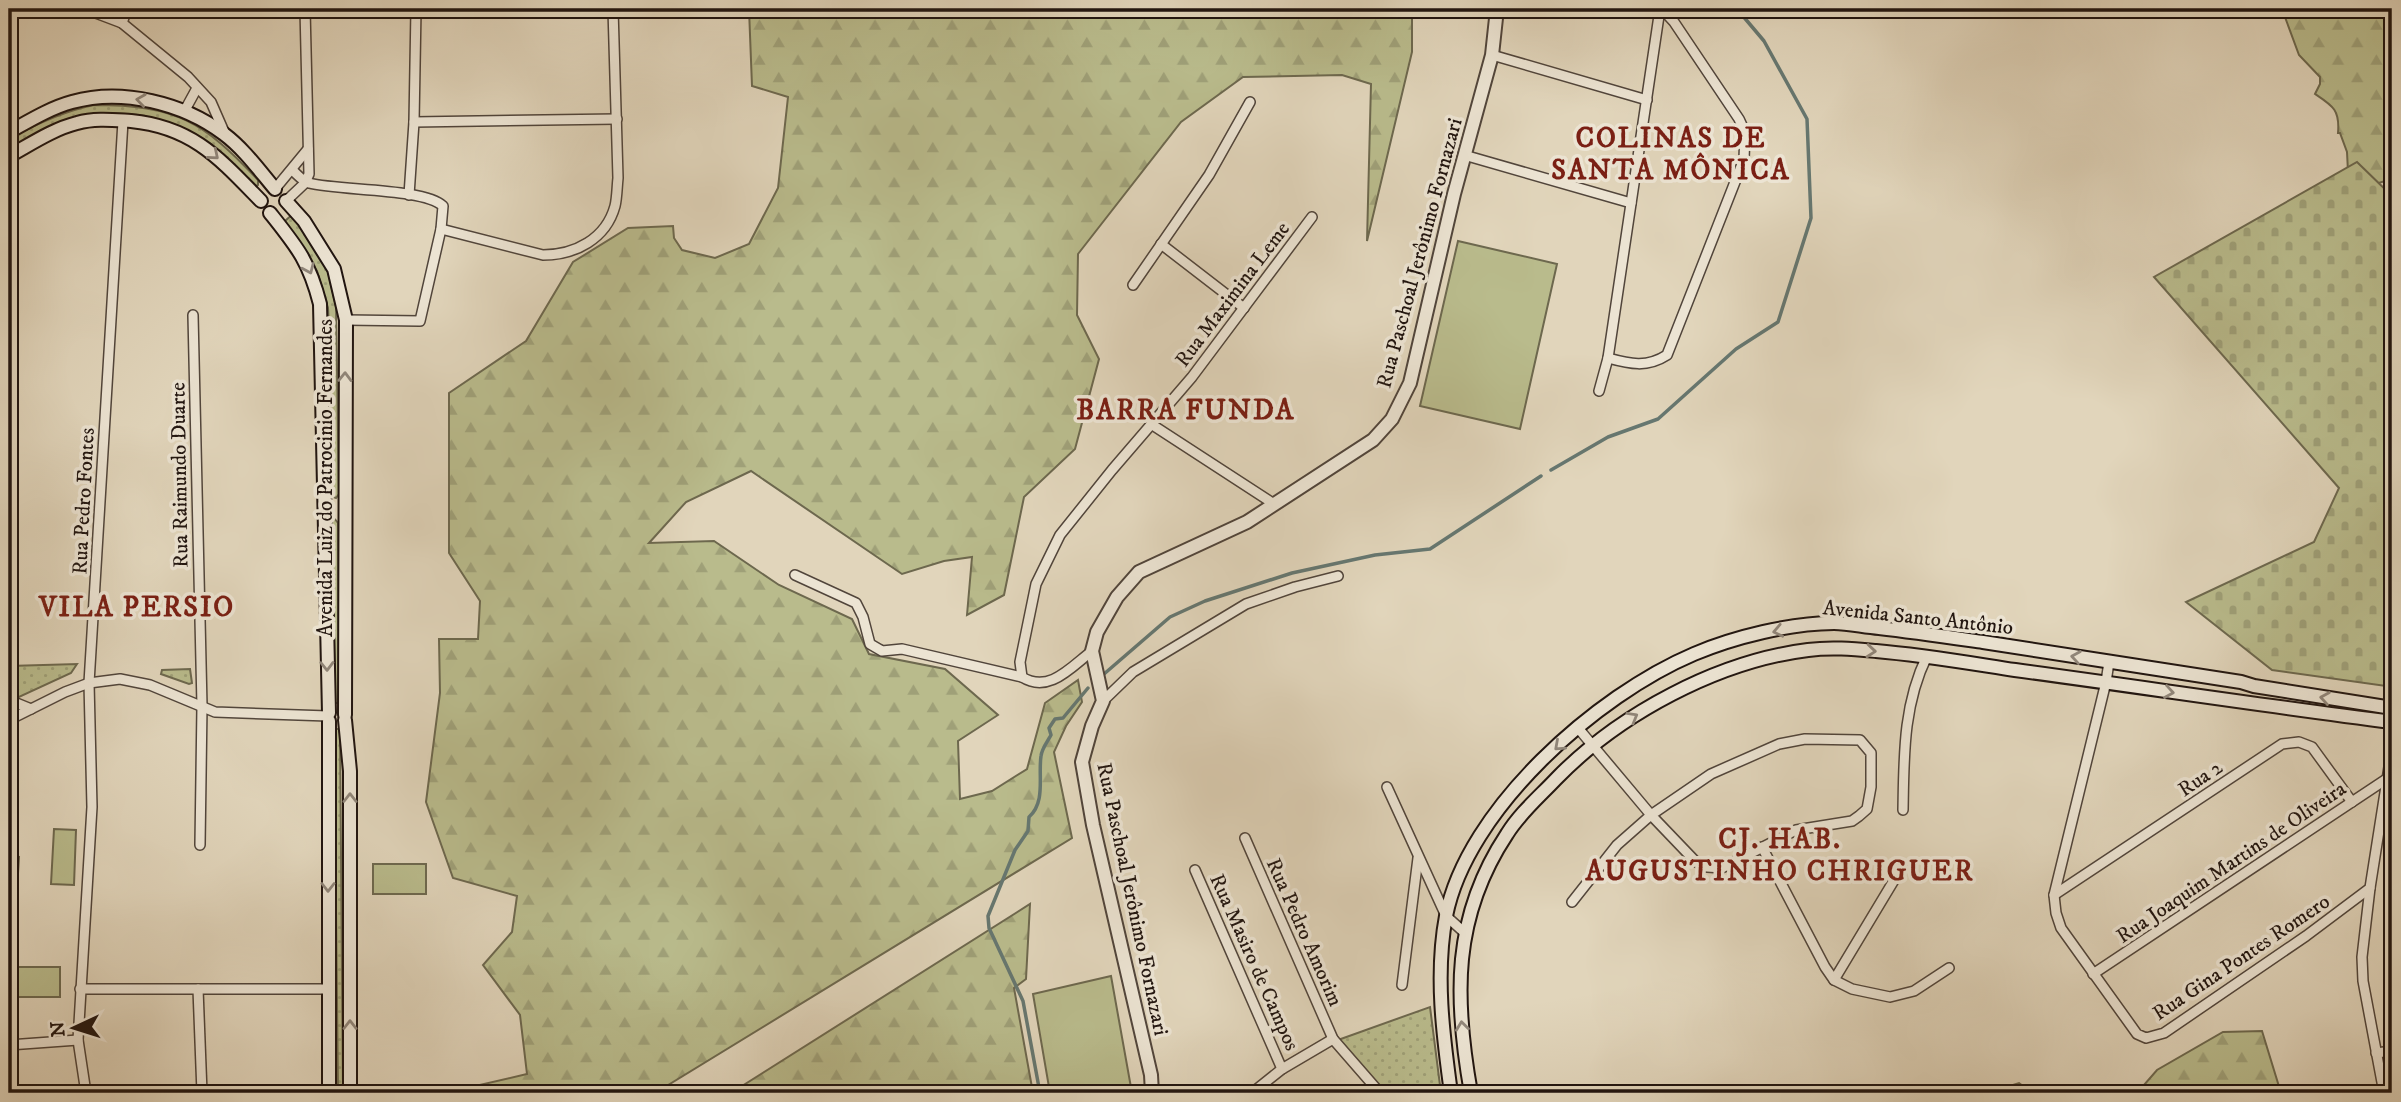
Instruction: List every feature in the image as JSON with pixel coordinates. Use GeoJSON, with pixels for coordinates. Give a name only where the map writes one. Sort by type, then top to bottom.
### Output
{"type":"FeatureCollection","features":[{"type":"Feature","properties":{"kind":"main road","name":"Rua Paschoal Jerônimo Fornazari"},"geometry":{"type":"LineString","coordinates":[[1092,651],[1097,632],[1117,597],[1139,572],[1247,522],[1373,440],[1392,419],[1410,383],[1464,155],[1492,55],[1497,9]]}},
{"type":"Feature","properties":{"kind":"main road"},"geometry":{"type":"LineString","coordinates":[[9,132],[71,102],[124,97],[150,101],[185,110],[225,135],[275,189],[282,192],[286,201],[282,211],[270,213],[216,155],[196,140],[173,129],[148,123],[95,119],[76,123],[9,156]]}},
{"type":"Feature","properties":{"kind":"main road"},"geometry":{"type":"LineString","coordinates":[[261,201],[264,194],[275,189]]}},
{"type":"Feature","properties":{"kind":"main road","name":"Avenida Luiz do Patrocinio Fernandes"},"geometry":{"type":"LineString","coordinates":[[286,201],[304,222],[334,269],[346,320],[345,718],[350,771],[350,1093]]}},
{"type":"Feature","properties":{"kind":"main road","name":"Avenida Luiz do Patrocinio Fernandes"},"geometry":{"type":"LineString","coordinates":[[270,213],[303,255],[314,279],[320,304],[329,717],[329,1093]]}},
{"type":"Feature","properties":{"kind":"main road"},"geometry":{"type":"LineString","coordinates":[[325,507],[344,507]]}},
{"type":"Feature","properties":{"kind":"main road","name":"Avenida Santo Antônio"},"geometry":{"type":"LineString","coordinates":[[1451,1093],[1440,1000],[1446,916],[1468,855],[1502,802],[1578,728],[1605,705],[1694,654],[1740,639],[1804,625],[1836,623],[2241,682],[2370,712],[2392,722]]}},
{"type":"Feature","properties":{"kind":"main road","name":"Avenida Santo Antônio"},"geometry":{"type":"LineString","coordinates":[[1471,1093],[1459,997],[1465,933],[1484,873],[1508,831],[1557,779],[1622,724],[1715,673],[1754,660],[1812,649],[1838,648],[1927,656],[2209,699],[2370,712],[2392,708]]}},
{"type":"Feature","properties":{"kind":"main road"},"geometry":{"type":"LineString","coordinates":[[1092,651],[1103,701]]}},
{"type":"Feature","properties":{"kind":"main road","name":"Rua Paschoal Jerônimo Fornazari"},"geometry":{"type":"LineString","coordinates":[[1103,701],[1092,726],[1082,762],[1093,825],[1151,1075],[1152,1093]]}},
{"type":"Feature","properties":{"kind":"main road"},"geometry":{"type":"LineString","coordinates":[[329,717],[334,709],[340,709],[345,718]]}},
{"type":"Feature","properties":{"kind":"main road"},"geometry":{"type":"LineString","coordinates":[[1539,764],[1557,779]]}},
{"type":"Feature","properties":{"kind":"street"},"geometry":{"type":"LineString","coordinates":[[85,9],[122,23],[188,77],[211,102],[225,135]]}},
{"type":"Feature","properties":{"kind":"street"},"geometry":{"type":"LineString","coordinates":[[122,23],[127,9]]}},
{"type":"Feature","properties":{"kind":"street"},"geometry":{"type":"LineString","coordinates":[[286,201],[305,183],[309,174],[305,9]]}},
{"type":"Feature","properties":{"kind":"street"},"geometry":{"type":"LineString","coordinates":[[409,195],[414,122],[416,9]]}},
{"type":"Feature","properties":{"kind":"street"},"geometry":{"type":"LineString","coordinates":[[441,229],[543,255],[561,255],[577,250],[596,238],[615,206],[618,178],[613,9]]}},
{"type":"Feature","properties":{"kind":"street"},"geometry":{"type":"LineString","coordinates":[[1599,391],[1608,358],[1661,9]]}},
{"type":"Feature","properties":{"kind":"street"},"geometry":{"type":"LineString","coordinates":[[1608,358],[1641,365],[1667,355],[1744,159],[1745,132],[1739,119],[1674,22],[1661,9]]}},
{"type":"Feature","properties":{"kind":"street"},"geometry":{"type":"LineString","coordinates":[[1492,55],[1647,100]]}},
{"type":"Feature","properties":{"kind":"street"},"geometry":{"type":"LineString","coordinates":[[185,110],[197,89]]}},
{"type":"Feature","properties":{"kind":"street"},"geometry":{"type":"LineString","coordinates":[[1133,285],[1209,175],[1250,102]]}},
{"type":"Feature","properties":{"kind":"street"},"geometry":{"type":"LineString","coordinates":[[414,122],[617,120]]}},
{"type":"Feature","properties":{"kind":"street","name":"Rua Pedro Fontes"},"geometry":{"type":"LineString","coordinates":[[86,1093],[78,1040],[92,807],[89,683],[123,121]]}},
{"type":"Feature","properties":{"kind":"street"},"geometry":{"type":"LineString","coordinates":[[275,189],[308,149]]}},
{"type":"Feature","properties":{"kind":"street"},"geometry":{"type":"LineString","coordinates":[[1464,155],[1632,203]]}},
{"type":"Feature","properties":{"kind":"street"},"geometry":{"type":"LineString","coordinates":[[292,170],[305,183],[409,195],[441,203],[444,211],[420,321],[346,320]]}},
{"type":"Feature","properties":{"kind":"street","name":"Rua Maximina Leme"},"geometry":{"type":"LineString","coordinates":[[1022,677],[1020,662],[1036,584],[1060,535],[1192,377],[1312,217]]}},
{"type":"Feature","properties":{"kind":"street"},"geometry":{"type":"LineString","coordinates":[[1161,244],[1244,308]]}},
{"type":"Feature","properties":{"kind":"street","name":"Rua Raimundo Duarte"},"geometry":{"type":"LineString","coordinates":[[194,315],[202,706],[200,845]]}},
{"type":"Feature","properties":{"kind":"street"},"geometry":{"type":"LineString","coordinates":[[1151,424],[1275,504]]}},
{"type":"Feature","properties":{"kind":"street"},"geometry":{"type":"LineString","coordinates":[[795,575],[856,603],[863,617],[870,644],[882,651],[902,649],[1022,677],[1036,684],[1053,682],[1092,651]]}},
{"type":"Feature","properties":{"kind":"street"},"geometry":{"type":"LineString","coordinates":[[1103,701],[1133,672],[1246,604],[1295,587],[1339,576]]}},
{"type":"Feature","properties":{"kind":"street"},"geometry":{"type":"LineString","coordinates":[[1903,810],[1903,753],[1907,714],[1916,678],[1927,656]]}},
{"type":"Feature","properties":{"kind":"street","name":"Rua Gina Pontes Romero"},"geometry":{"type":"LineString","coordinates":[[2109,662],[2054,895],[2061,928],[2137,1034],[2146,1038],[2164,1033],[2306,936],[2370,888]]}},
{"type":"Feature","properties":{"kind":"street"},"geometry":{"type":"LineString","coordinates":[[9,720],[89,683],[120,679],[150,685],[215,712],[329,717]]}},
{"type":"Feature","properties":{"kind":"street"},"geometry":{"type":"LineString","coordinates":[[9,700],[31,709]]}},
{"type":"Feature","properties":{"kind":"street"},"geometry":{"type":"LineString","coordinates":[[1572,902],[1617,845],[1651,815],[1711,774],[1758,752],[1779,744],[1805,739],[1860,740],[1871,753],[1871,787],[1867,809],[1852,821],[1796,831],[1722,868],[1707,867],[1696,862],[1651,815],[1578,728]]}},
{"type":"Feature","properties":{"kind":"street","name":"Rua 2"},"geometry":{"type":"LineString","coordinates":[[2054,895],[2282,744],[2299,742],[2312,747],[2352,803]]}},
{"type":"Feature","properties":{"kind":"street"},"geometry":{"type":"LineString","coordinates":[[2384,1093],[2362,981],[2362,957],[2392,748]]}},
{"type":"Feature","properties":{"kind":"street","name":"Rua Joaquim Martins de Oliveira"},"geometry":{"type":"LineString","coordinates":[[2093,974],[2388,778]]}},
{"type":"Feature","properties":{"kind":"street"},"geometry":{"type":"LineString","coordinates":[[1387,787],[1446,916],[1465,933]]}},
{"type":"Feature","properties":{"kind":"street","name":"Rua Pedro Amorim"},"geometry":{"type":"LineString","coordinates":[[1245,838],[1333,1039],[1380,1093]]}},
{"type":"Feature","properties":{"kind":"street"},"geometry":{"type":"LineString","coordinates":[[1762,847],[1825,967],[1835,980],[1852,989],[1890,997],[1914,990],[1949,968]]}},
{"type":"Feature","properties":{"kind":"street"},"geometry":{"type":"LineString","coordinates":[[1402,985],[1419,856]]}},
{"type":"Feature","properties":{"kind":"street"},"geometry":{"type":"LineString","coordinates":[[1835,980],[1902,867]]}},
{"type":"Feature","properties":{"kind":"street","name":"Rua Masiro de Campos"},"geometry":{"type":"LineString","coordinates":[[1195,870],[1282,1069]]}},
{"type":"Feature","properties":{"kind":"street"},"geometry":{"type":"LineString","coordinates":[[80,989],[328,989]]}},
{"type":"Feature","properties":{"kind":"street"},"geometry":{"type":"LineString","coordinates":[[198,989],[202,1093]]}},
{"type":"Feature","properties":{"kind":"street"},"geometry":{"type":"LineString","coordinates":[[1252,1093],[1263,1090],[1282,1069],[1333,1039]]}},
{"type":"Feature","properties":{"kind":"street"},"geometry":{"type":"LineString","coordinates":[[9,1045],[78,1040]]}},
{"type":"Feature","properties":{"kind":"street"},"geometry":{"type":"LineString","coordinates":[[2376,1053],[2392,1051]]}},
{"type":"Feature","properties":{"kind":"green space"},"geometry":{"type":"Polygon","coordinates":[[[749,9],[1412,9],[1412,52],[1367,241],[1371,84],[1342,75],[1243,77],[1181,122],[1078,254],[1077,315],[1099,359],[1075,449],[1024,497],[1004,595],[967,615],[972,557],[944,561],[902,574],[751,471],[686,502],[649,543],[714,541],[779,585],[852,619],[869,654],[945,669],[998,715],[958,741],[960,799],[992,791],[1027,769],[1045,703],[1078,680],[1082,702],[1066,726],[1054,752],[1072,838],[655,1093],[445,1093],[527,1074],[520,1015],[483,965],[512,932],[517,896],[453,878],[426,802],[440,693],[439,639],[478,639],[480,601],[449,553],[449,393],[526,341],[573,262],[628,228],[673,226],[674,238],[682,250],[715,258],[749,244],[778,188],[788,97],[752,86],[749,9]]]}},
{"type":"Feature","properties":{"kind":"green space"},"geometry":{"type":"Polygon","coordinates":[[[2282,9],[2392,9],[2392,179],[2372,185],[2348,172],[2347,152],[2338,133],[2338,119],[2334,109],[2315,94],[2320,77],[2299,55],[2282,9]]]}},
{"type":"Feature","properties":{"kind":"green space"},"geometry":{"type":"Polygon","coordinates":[[[94,105],[146,108],[186,120],[221,143],[258,180],[258,185],[255,187],[162,121],[139,115],[81,115],[9,150],[9,139],[19,133],[61,114],[94,105]]]}},
{"type":"Feature","properties":{"kind":"green space"},"geometry":{"type":"Polygon","coordinates":[[[2357,162],[2392,196],[2392,684],[2386,686],[2272,670],[2186,602],[2314,542],[2339,488],[2154,277],[2357,162]]]}},
{"type":"Feature","properties":{"kind":"green space"},"geometry":{"type":"Polygon","coordinates":[[[293,214],[313,242],[328,272],[336,307],[339,494],[336,498],[329,495],[327,411],[331,364],[328,308],[317,271],[285,221],[293,214]]]}},
{"type":"Feature","properties":{"kind":"green space"},"geometry":{"type":"Polygon","coordinates":[[[1458,241],[1557,264],[1520,429],[1420,406],[1458,241]]]}},
{"type":"Feature","properties":{"kind":"green space"},"geometry":{"type":"Polygon","coordinates":[[[334,518],[338,523],[339,703],[335,703],[334,518]]]}},
{"type":"Feature","properties":{"kind":"green space"},"geometry":{"type":"Polygon","coordinates":[[[77,664],[71,673],[19,697],[9,694],[9,666],[77,664]]]}},
{"type":"Feature","properties":{"kind":"green space"},"geometry":{"type":"Polygon","coordinates":[[[190,669],[192,683],[189,684],[161,674],[162,670],[190,669]]]}},
{"type":"Feature","properties":{"kind":"green space"},"geometry":{"type":"Polygon","coordinates":[[[334,729],[339,729],[340,733],[343,1093],[338,1093],[334,729]]]}},
{"type":"Feature","properties":{"kind":"green space"},"geometry":{"type":"Polygon","coordinates":[[[54,829],[76,830],[74,885],[51,884],[54,829]]]}},
{"type":"Feature","properties":{"kind":"green space"},"geometry":{"type":"Polygon","coordinates":[[[9,856],[19,857],[14,939],[9,939],[9,856]]]}},
{"type":"Feature","properties":{"kind":"green space"},"geometry":{"type":"Polygon","coordinates":[[[373,864],[426,864],[426,894],[373,894],[373,864]]]}},
{"type":"Feature","properties":{"kind":"green space"},"geometry":{"type":"Polygon","coordinates":[[[1030,904],[1026,979],[1014,988],[1033,1093],[731,1093],[1030,904]]]}},
{"type":"Feature","properties":{"kind":"green space"},"geometry":{"type":"Polygon","coordinates":[[[12,967],[60,967],[60,997],[12,997],[12,967]]]}},
{"type":"Feature","properties":{"kind":"green space"},"geometry":{"type":"Polygon","coordinates":[[[1111,976],[1132,1093],[1050,1093],[1033,994],[1111,976]]]}},
{"type":"Feature","properties":{"kind":"green space"},"geometry":{"type":"Polygon","coordinates":[[[1430,1007],[1441,1093],[1384,1093],[1338,1040],[1430,1007]]]}},
{"type":"Feature","properties":{"kind":"green space"},"geometry":{"type":"Polygon","coordinates":[[[2262,1031],[2281,1093],[2137,1093],[2157,1070],[2223,1032],[2262,1031]]]}},
{"type":"Feature","properties":{"kind":"green space"},"geometry":{"type":"Polygon","coordinates":[[[2019,1083],[2032,1093],[1987,1093],[2019,1083]]]}},
{"type":"Feature","properties":{"kind":"waterway"},"geometry":{"type":"LineString","coordinates":[[1551,470],[1608,437],[1658,419],[1736,349],[1778,322],[1811,218],[1807,119],[1764,41],[1737,9]]}},
{"type":"Feature","properties":{"kind":"waterway"},"geometry":{"type":"LineString","coordinates":[[1104,674],[1170,617],[1205,601],[1292,573],[1375,555],[1430,549],[1541,476]]}},
{"type":"Feature","properties":{"kind":"waterway"},"geometry":{"type":"LineString","coordinates":[[1040,1093],[1023,1001],[989,928],[988,916],[1015,850],[1028,831],[1029,817],[1038,804],[1041,756],[1051,735],[1049,728],[1055,719],[1063,718],[1088,688]]}},
{"type":"Feature","properties":{"kind":"district","name":"COLINAS DE SANTA MÔNICA"},"geometry":{"type":"Point","coordinates":[1671,153]}},
{"type":"Feature","properties":{"kind":"district","name":"BARRA FUNDA"},"geometry":{"type":"Point","coordinates":[1186,409]}},
{"type":"Feature","properties":{"kind":"district","name":"VILA PERSIO"},"geometry":{"type":"Point","coordinates":[137,606]}},
{"type":"Feature","properties":{"kind":"district","name":"CJ. HAB. AUGUSTINHO CHRIGUER"},"geometry":{"type":"Point","coordinates":[1780,854]}}]}
